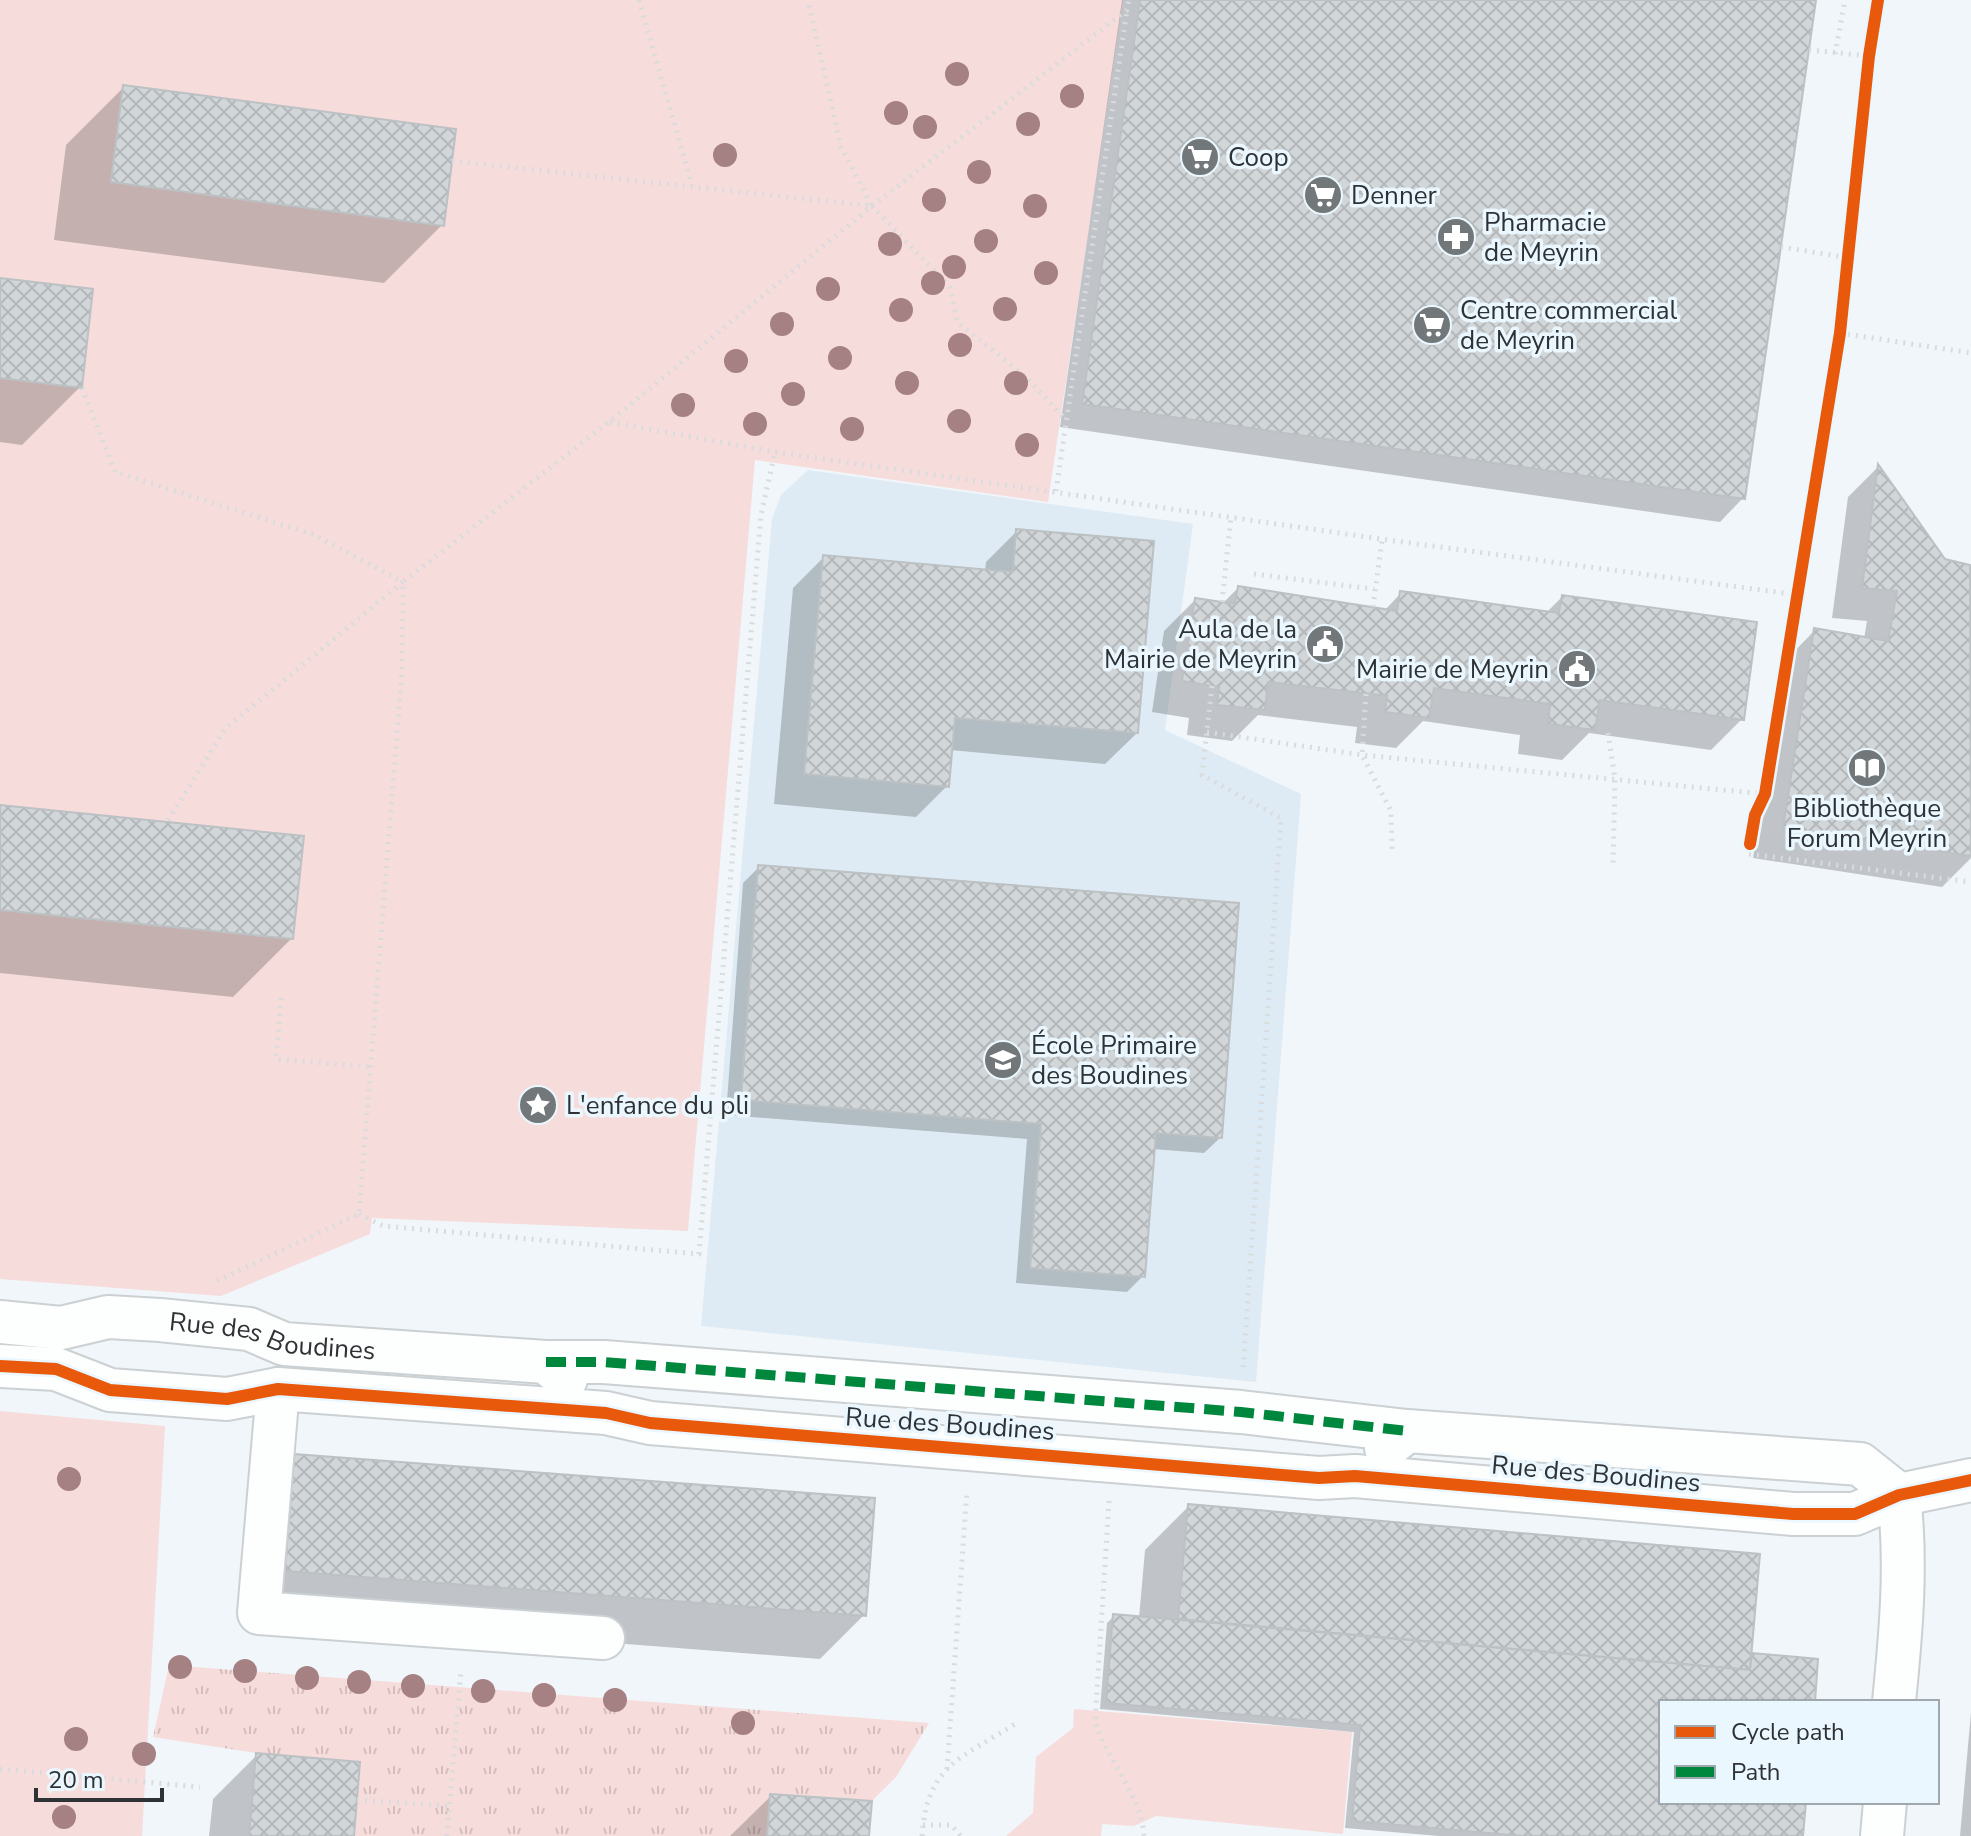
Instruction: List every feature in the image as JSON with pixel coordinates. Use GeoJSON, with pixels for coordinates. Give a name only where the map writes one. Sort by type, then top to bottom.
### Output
{"type":"FeatureCollection","features":[{"type":"Feature","properties":{"kind":"street","name":"Rue des Boudines"},"geometry":{"type":"LineString","coordinates":[[0,1322],[61,1328],[108,1317],[160,1320],[249,1329],[284,1344],[546,1362],[619,1363],[1241,1412],[1407,1431],[1860,1464],[1899,1495],[1855,1514],[1793,1514],[1355,1476],[1319,1478],[650,1423],[606,1413],[278,1389],[227,1399],[110,1390],[56,1369],[0,1366]]}},
{"type":"Feature","properties":{"kind":"street","name":"Rue des Boudines"},"geometry":{"type":"LineString","coordinates":[[546,1362],[606,1413]]}},
{"type":"Feature","properties":{"kind":"street"},"geometry":{"type":"LineString","coordinates":[[278,1389],[259,1613],[603,1638]]}},
{"type":"Feature","properties":{"kind":"street"},"geometry":{"type":"LineString","coordinates":[[1355,1476],[1407,1431]]}},
{"type":"Feature","properties":{"kind":"street"},"geometry":{"type":"LineString","coordinates":[[1894,1700],[1904,1592],[1905,1546],[1899,1495],[1971,1480]]}},
{"type":"Feature","properties":{"kind":"street"},"geometry":{"type":"LineString","coordinates":[[1882,1836],[1885,1804]]}},
{"type":"Feature","properties":{"kind":"path"},"geometry":{"type":"LineString","coordinates":[[639,0],[692,185]]}},
{"type":"Feature","properties":{"kind":"path"},"geometry":{"type":"LineString","coordinates":[[808,0],[841,147],[872,206],[950,287],[957,322],[1025,376],[1067,421]]}},
{"type":"Feature","properties":{"kind":"path"},"geometry":{"type":"LineString","coordinates":[[1056,491],[1129,0]]}},
{"type":"Feature","properties":{"kind":"path"},"geometry":{"type":"LineString","coordinates":[[1835,54],[1845,0]]}},
{"type":"Feature","properties":{"kind":"path"},"geometry":{"type":"LineString","coordinates":[[1750,844],[1755,815],[1765,794],[1840,333],[1869,56],[1878,0]]}},
{"type":"Feature","properties":{"kind":"path"},"geometry":{"type":"LineString","coordinates":[[167,822],[225,729],[403,582],[609,422],[872,206],[1127,10]]}},
{"type":"Feature","properties":{"kind":"path"},"geometry":{"type":"LineString","coordinates":[[1809,50],[1869,56]]}},
{"type":"Feature","properties":{"kind":"path"},"geometry":{"type":"LineString","coordinates":[[452,161],[872,206]]}},
{"type":"Feature","properties":{"kind":"path"},"geometry":{"type":"LineString","coordinates":[[1781,247],[1849,258]]}},
{"type":"Feature","properties":{"kind":"path"},"geometry":{"type":"LineString","coordinates":[[1840,333],[1971,353]]}},
{"type":"Feature","properties":{"kind":"path"},"geometry":{"type":"LineString","coordinates":[[82,388],[115,472],[315,535],[403,582]]}},
{"type":"Feature","properties":{"kind":"path"},"geometry":{"type":"LineString","coordinates":[[609,422],[775,452],[1382,540],[1799,595]]}},
{"type":"Feature","properties":{"kind":"path"},"geometry":{"type":"LineString","coordinates":[[359,1214],[383,1226],[699,1254],[761,515],[775,452]]}},
{"type":"Feature","properties":{"kind":"path"},"geometry":{"type":"LineString","coordinates":[[1222,602],[1231,517]]}},
{"type":"Feature","properties":{"kind":"path"},"geometry":{"type":"LineString","coordinates":[[1373,607],[1382,540]]}},
{"type":"Feature","properties":{"kind":"path"},"geometry":{"type":"LineString","coordinates":[[1254,574],[1374,589]]}},
{"type":"Feature","properties":{"kind":"path"},"geometry":{"type":"LineString","coordinates":[[359,1214],[402,670],[403,582]]}},
{"type":"Feature","properties":{"kind":"path"},"geometry":{"type":"LineString","coordinates":[[1212,686],[1202,775],[1281,818],[1241,1412]]}},
{"type":"Feature","properties":{"kind":"path"},"geometry":{"type":"LineString","coordinates":[[1366,694],[1362,755],[1391,811],[1392,849]]}},
{"type":"Feature","properties":{"kind":"path"},"geometry":{"type":"LineString","coordinates":[[1207,732],[1362,755],[1765,794]]}},
{"type":"Feature","properties":{"kind":"path"},"geometry":{"type":"LineString","coordinates":[[1608,733],[1615,779],[1613,867]]}},
{"type":"Feature","properties":{"kind":"path"},"geometry":{"type":"LineString","coordinates":[[1749,854],[1971,882]]}},
{"type":"Feature","properties":{"kind":"path"},"geometry":{"type":"LineString","coordinates":[[281,998],[276,1059],[371,1067]]}},
{"type":"Feature","properties":{"kind":"path"},"geometry":{"type":"LineString","coordinates":[[204,1287],[359,1214]]}},
{"type":"Feature","properties":{"kind":"path"},"geometry":{"type":"LineString","coordinates":[[947,1769],[968,1476]]}},
{"type":"Feature","properties":{"kind":"path"},"geometry":{"type":"LineString","coordinates":[[1110,1488],[1095,1722],[1144,1825],[1144,1836]]}},
{"type":"Feature","properties":{"kind":"path"},"geometry":{"type":"LineString","coordinates":[[447,1836],[460,1688]]}},
{"type":"Feature","properties":{"kind":"path"},"geometry":{"type":"LineString","coordinates":[[922,1836],[933,1783],[947,1769],[1018,1722]]}},
{"type":"Feature","properties":{"kind":"path"},"geometry":{"type":"LineString","coordinates":[[0,1769],[200,1787]]}},
{"type":"Feature","properties":{"kind":"path"},"geometry":{"type":"LineString","coordinates":[[357,1800],[450,1806]]}},
{"type":"Feature","properties":{"kind":"path"},"geometry":{"type":"LineString","coordinates":[[923,1825],[951,1825],[961,1836]]}},
{"type":"Feature","properties":{"kind":"shaded area","name":"École Primaire des Boudines"},"geometry":{"type":"Polygon","coordinates":[[[808,470],[1193,524],[1165,730],[1301,794],[1256,1382],[701,1326],[772,519],[781,495],[808,470]]]}},
{"type":"Feature","properties":{"kind":"green space"},"geometry":{"type":"Polygon","coordinates":[[[0,0],[1123,0],[1048,502],[755,460],[688,1231],[372,1218],[370,1234],[221,1296],[0,1279],[0,0]]]}},
{"type":"Feature","properties":{"kind":"green space"},"geometry":{"type":"Polygon","coordinates":[[[0,1411],[165,1426],[142,1836],[0,1836],[0,1411]]]}},
{"type":"Feature","properties":{"kind":"green space"},"geometry":{"type":"Polygon","coordinates":[[[169,1665],[929,1723],[896,1777],[872,1801],[770,1794],[767,1836],[354,1836],[360,1762],[256,1753],[153,1737],[169,1665]]]}},
{"type":"Feature","properties":{"kind":"green space"},"geometry":{"type":"Polygon","coordinates":[[[1074,1709],[1352,1732],[1343,1834],[1156,1816],[1134,1826],[1102,1824],[1101,1836],[1006,1836],[1033,1813],[1036,1757],[1073,1728],[1074,1709]]]}},
{"type":"Feature","properties":{"kind":"building","name":"Centre commercial de Meyrin"},"geometry":{"type":"Polygon","coordinates":[[[1140,0],[1816,0],[1745,499],[1082,404],[1140,0]]]}},
{"type":"Feature","properties":{"kind":"building"},"geometry":{"type":"Polygon","coordinates":[[[123,85],[456,129],[444,226],[111,182],[123,85]]]}},
{"type":"Feature","properties":{"kind":"building"},"geometry":{"type":"Polygon","coordinates":[[[0,278],[93,289],[82,388],[0,378],[0,278]]]}},
{"type":"Feature","properties":{"kind":"building"},"geometry":{"type":"Polygon","coordinates":[[[1878,464],[1945,559],[1970,565],[1971,856],[1783,828],[1814,628],[1888,641],[1897,591],[1862,588],[1878,464]]]}},
{"type":"Feature","properties":{"kind":"building"},"geometry":{"type":"Polygon","coordinates":[[[1016,529],[1154,541],[1138,733],[955,718],[949,787],[804,774],[823,555],[1013,572],[1016,529]]]}},
{"type":"Feature","properties":{"kind":"building"},"geometry":{"type":"Polygon","coordinates":[[[1238,586],[1397,611],[1400,591],[1559,613],[1562,595],[1757,622],[1744,720],[1600,700],[1595,730],[1548,724],[1550,704],[1434,688],[1429,718],[1385,712],[1387,696],[1268,682],[1265,710],[1217,705],[1219,687],[1182,681],[1195,598],[1235,604],[1238,586]]]}},
{"type":"Feature","properties":{"kind":"building"},"geometry":{"type":"Polygon","coordinates":[[[0,805],[304,836],[293,939],[0,910],[0,805]]]}},
{"type":"Feature","properties":{"kind":"building"},"geometry":{"type":"Polygon","coordinates":[[[758,865],[1239,903],[1222,1138],[1156,1133],[1145,1277],[1030,1268],[1041,1124],[741,1100],[758,865]]]}},
{"type":"Feature","properties":{"kind":"building"},"geometry":{"type":"Polygon","coordinates":[[[294,1454],[875,1498],[866,1616],[285,1571],[294,1454]]]}},
{"type":"Feature","properties":{"kind":"building"},"geometry":{"type":"Polygon","coordinates":[[[1188,1504],[1760,1554],[1750,1670],[1178,1619],[1188,1504]]]}},
{"type":"Feature","properties":{"kind":"building"},"geometry":{"type":"Polygon","coordinates":[[[1113,1614],[1750,1670],[1752,1653],[1818,1659],[1815,1700],[1659,1700],[1659,1804],[1806,1804],[1803,1836],[1522,1836],[1352,1821],[1360,1725],[1106,1703],[1113,1614]]]}},
{"type":"Feature","properties":{"kind":"building"},"geometry":{"type":"Polygon","coordinates":[[[256,1753],[360,1762],[354,1836],[249,1836],[256,1753]]]}},
{"type":"Feature","properties":{"kind":"building"},"geometry":{"type":"Polygon","coordinates":[[[770,1794],[872,1801],[869,1836],[767,1836],[770,1794]]]}},
{"type":"Feature","properties":{"kind":"marked path"},"geometry":{"type":"LineString","coordinates":[[546,1362],[604,1362],[1241,1412],[1407,1431]]}},
{"type":"Feature","properties":{"kind":"cycle path"},"geometry":{"type":"LineString","coordinates":[[1750,844],[1755,815],[1765,794],[1840,333],[1869,56],[1878,0]]}},
{"type":"Feature","properties":{"kind":"cycle path"},"geometry":{"type":"LineString","coordinates":[[0,1366],[56,1369],[110,1390],[227,1399],[278,1389],[606,1413],[650,1423],[1319,1478],[1355,1476],[1793,1514],[1855,1514],[1899,1495],[1971,1480]]}},
{"type":"Feature","properties":{"kind":"place","name":"Coop"},"geometry":{"type":"Point","coordinates":[1200,157]}},
{"type":"Feature","properties":{"kind":"place","name":"Denner"},"geometry":{"type":"Point","coordinates":[1323,195]}},
{"type":"Feature","properties":{"kind":"place","name":"Pharmacie de Meyrin"},"geometry":{"type":"Point","coordinates":[1456,237]}},
{"type":"Feature","properties":{"kind":"place","name":"Centre commercial de Meyrin"},"geometry":{"type":"Point","coordinates":[1432,325]}},
{"type":"Feature","properties":{"kind":"place","name":"Aula de la Mairie de Meyrin"},"geometry":{"type":"Point","coordinates":[1325,644]}},
{"type":"Feature","properties":{"kind":"place","name":"Mairie de Meyrin"},"geometry":{"type":"Point","coordinates":[1577,669]}},
{"type":"Feature","properties":{"kind":"place","name":"Bibliothèque Forum Meyrin"},"geometry":{"type":"Point","coordinates":[1867,768]}},
{"type":"Feature","properties":{"kind":"place","name":"École Primaire des Boudines"},"geometry":{"type":"Point","coordinates":[1003,1060]}},
{"type":"Feature","properties":{"kind":"place","name":"L'enfance du pli"},"geometry":{"type":"Point","coordinates":[538,1105]}}]}
